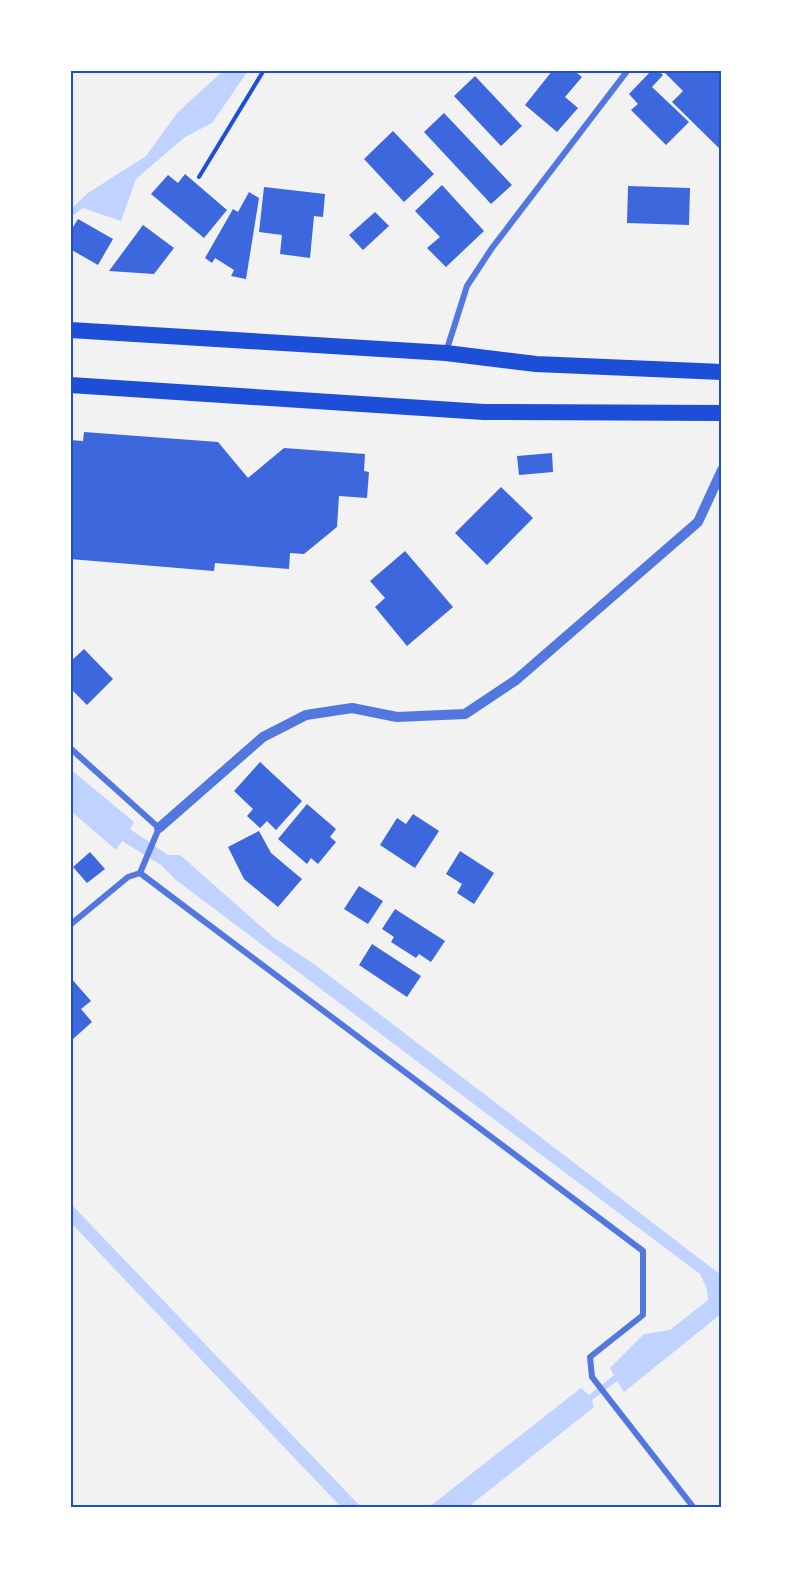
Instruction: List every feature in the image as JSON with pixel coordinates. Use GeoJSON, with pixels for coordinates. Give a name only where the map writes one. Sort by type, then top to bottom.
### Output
{"type":"FeatureCollection","features":[{"type":"Feature","properties":{"kind":"highway"},"geometry":{"type":"LineString","coordinates":[[70,330],[446,353],[536,364],[722,372]]}},
{"type":"Feature","properties":{"kind":"highway"},"geometry":{"type":"LineString","coordinates":[[70,385],[484,412],[722,413]]}},
{"type":"Feature","properties":{"kind":"street"},"geometry":{"type":"LineString","coordinates":[[446,353],[466,286],[492,248],[628,70]]}},
{"type":"Feature","properties":{"kind":"street"},"geometry":{"type":"LineString","coordinates":[[140,873],[157,833],[263,737],[306,715],[352,708],[398,717],[465,714],[516,680],[698,522],[722,470]]}},
{"type":"Feature","properties":{"kind":"street"},"geometry":{"type":"LineString","coordinates":[[70,748],[157,833]]}},
{"type":"Feature","properties":{"kind":"street"},"geometry":{"type":"LineString","coordinates":[[70,925],[128,877],[140,873]]}},
{"type":"Feature","properties":{"kind":"street"},"geometry":{"type":"LineString","coordinates":[[140,873],[643,1251],[642,1315],[590,1357],[592,1377],[694,1508]]}},
{"type":"Feature","properties":{"kind":"path"},"geometry":{"type":"LineString","coordinates":[[199,177],[264,70]]}},
{"type":"Feature","properties":{"kind":"water"},"geometry":{"type":"Polygon","coordinates":[[[223,71],[248,71],[212,123],[185,137],[136,179],[121,221],[83,208],[71,217],[71,209],[88,193],[146,156],[178,112],[223,71]]]}},
{"type":"Feature","properties":{"kind":"water"},"geometry":{"type":"Polygon","coordinates":[[[70,769],[134,822],[130,829],[168,855],[180,855],[274,938],[314,964],[721,1275],[721,1314],[624,1392],[617,1381],[592,1400],[594,1407],[468,1507],[429,1507],[581,1388],[589,1395],[614,1375],[610,1368],[644,1334],[670,1330],[708,1300],[707,1289],[700,1274],[176,880],[161,865],[122,841],[116,850],[71,811],[70,769]]]}},
{"type":"Feature","properties":{"kind":"water"},"geometry":{"type":"Polygon","coordinates":[[[70,1204],[361,1507],[341,1507],[71,1223],[70,1204]]]}},
{"type":"Feature","properties":{"kind":"building"},"geometry":{"type":"Polygon","coordinates":[[[553,70],[573,70],[582,77],[565,97],[578,108],[557,132],[525,105],[553,70]]]}},
{"type":"Feature","properties":{"kind":"building"},"geometry":{"type":"Polygon","coordinates":[[[652,70],[658,70],[663,75],[652,87],[689,122],[666,145],[631,110],[638,104],[629,94],[652,70]]]}},
{"type":"Feature","properties":{"kind":"building"},"geometry":{"type":"Polygon","coordinates":[[[662,70],[722,70],[722,151],[672,102],[683,91],[662,70]]]}},
{"type":"Feature","properties":{"kind":"building"},"geometry":{"type":"Polygon","coordinates":[[[475,76],[522,126],[501,146],[454,96],[475,76]]]}},
{"type":"Feature","properties":{"kind":"building"},"geometry":{"type":"Polygon","coordinates":[[[444,113],[512,185],[491,204],[424,132],[444,113]]]}},
{"type":"Feature","properties":{"kind":"building"},"geometry":{"type":"Polygon","coordinates":[[[393,131],[434,174],[404,202],[364,159],[393,131]]]}},
{"type":"Feature","properties":{"kind":"building"},"geometry":{"type":"Polygon","coordinates":[[[185,174],[227,210],[204,238],[151,194],[168,175],[178,183],[185,174]]]}},
{"type":"Feature","properties":{"kind":"building"},"geometry":{"type":"Polygon","coordinates":[[[442,185],[484,231],[446,267],[427,248],[440,237],[415,211],[442,185]]]}},
{"type":"Feature","properties":{"kind":"building"},"geometry":{"type":"Polygon","coordinates":[[[628,186],[690,188],[689,225],[627,223],[628,186]]]}},
{"type":"Feature","properties":{"kind":"building"},"geometry":{"type":"Polygon","coordinates":[[[264,187],[325,194],[323,217],[314,216],[310,258],[280,254],[282,235],[259,232],[264,187]]]}},
{"type":"Feature","properties":{"kind":"building"},"geometry":{"type":"Polygon","coordinates":[[[249,192],[259,198],[246,279],[231,276],[234,270],[215,258],[212,263],[205,258],[233,209],[238,212],[249,192]]]}},
{"type":"Feature","properties":{"kind":"building"},"geometry":{"type":"Polygon","coordinates":[[[375,212],[389,226],[363,250],[349,235],[375,212]]]}},
{"type":"Feature","properties":{"kind":"building"},"geometry":{"type":"Polygon","coordinates":[[[78,219],[113,239],[98,265],[70,249],[70,232],[78,219]]]}},
{"type":"Feature","properties":{"kind":"building"},"geometry":{"type":"Polygon","coordinates":[[[143,225],[174,248],[154,274],[109,271],[143,225]]]}},
{"type":"Feature","properties":{"kind":"building"},"geometry":{"type":"Polygon","coordinates":[[[84,432],[218,442],[248,478],[284,448],[365,454],[364,471],[369,472],[367,498],[339,496],[337,527],[304,554],[290,553],[289,569],[215,563],[214,571],[70,559],[70,440],[83,441],[84,432]]]}},
{"type":"Feature","properties":{"kind":"building"},"geometry":{"type":"Polygon","coordinates":[[[552,453],[553,472],[519,475],[517,456],[552,453]]]}},
{"type":"Feature","properties":{"kind":"building"},"geometry":{"type":"Polygon","coordinates":[[[501,487],[533,518],[487,565],[455,533],[501,487]]]}},
{"type":"Feature","properties":{"kind":"building"},"geometry":{"type":"Polygon","coordinates":[[[405,551],[453,607],[407,646],[375,607],[385,598],[370,581],[405,551]]]}},
{"type":"Feature","properties":{"kind":"building"},"geometry":{"type":"Polygon","coordinates":[[[84,649],[113,679],[87,705],[70,688],[70,662],[84,649]]]}},
{"type":"Feature","properties":{"kind":"building"},"geometry":{"type":"Polygon","coordinates":[[[260,762],[302,801],[276,830],[267,821],[260,828],[247,816],[253,809],[234,791],[260,762]]]}},
{"type":"Feature","properties":{"kind":"building"},"geometry":{"type":"Polygon","coordinates":[[[307,804],[336,829],[330,837],[336,842],[318,864],[311,858],[307,864],[278,839],[307,804]]]}},
{"type":"Feature","properties":{"kind":"building"},"geometry":{"type":"Polygon","coordinates":[[[413,814],[439,831],[415,868],[380,845],[397,818],[406,824],[413,814]]]}},
{"type":"Feature","properties":{"kind":"building"},"geometry":{"type":"Polygon","coordinates":[[[259,831],[271,853],[302,879],[278,907],[244,879],[228,847],[259,831]]]}},
{"type":"Feature","properties":{"kind":"building"},"geometry":{"type":"Polygon","coordinates":[[[460,851],[494,873],[474,904],[457,893],[462,884],[446,874],[460,851]]]}},
{"type":"Feature","properties":{"kind":"building"},"geometry":{"type":"Polygon","coordinates":[[[90,852],[105,869],[87,883],[73,867],[90,852]]]}},
{"type":"Feature","properties":{"kind":"building"},"geometry":{"type":"Polygon","coordinates":[[[359,886],[383,901],[368,924],[344,909],[359,886]]]}},
{"type":"Feature","properties":{"kind":"building"},"geometry":{"type":"Polygon","coordinates":[[[395,909],[445,941],[431,962],[419,954],[416,958],[391,942],[394,937],[382,929],[395,909]]]}},
{"type":"Feature","properties":{"kind":"building"},"geometry":{"type":"Polygon","coordinates":[[[372,944],[421,976],[407,997],[359,965],[372,944]]]}},
{"type":"Feature","properties":{"kind":"building"},"geometry":{"type":"Polygon","coordinates":[[[70,977],[91,1001],[81,1009],[92,1022],[73,1039],[70,1036],[70,977]]]}}]}
